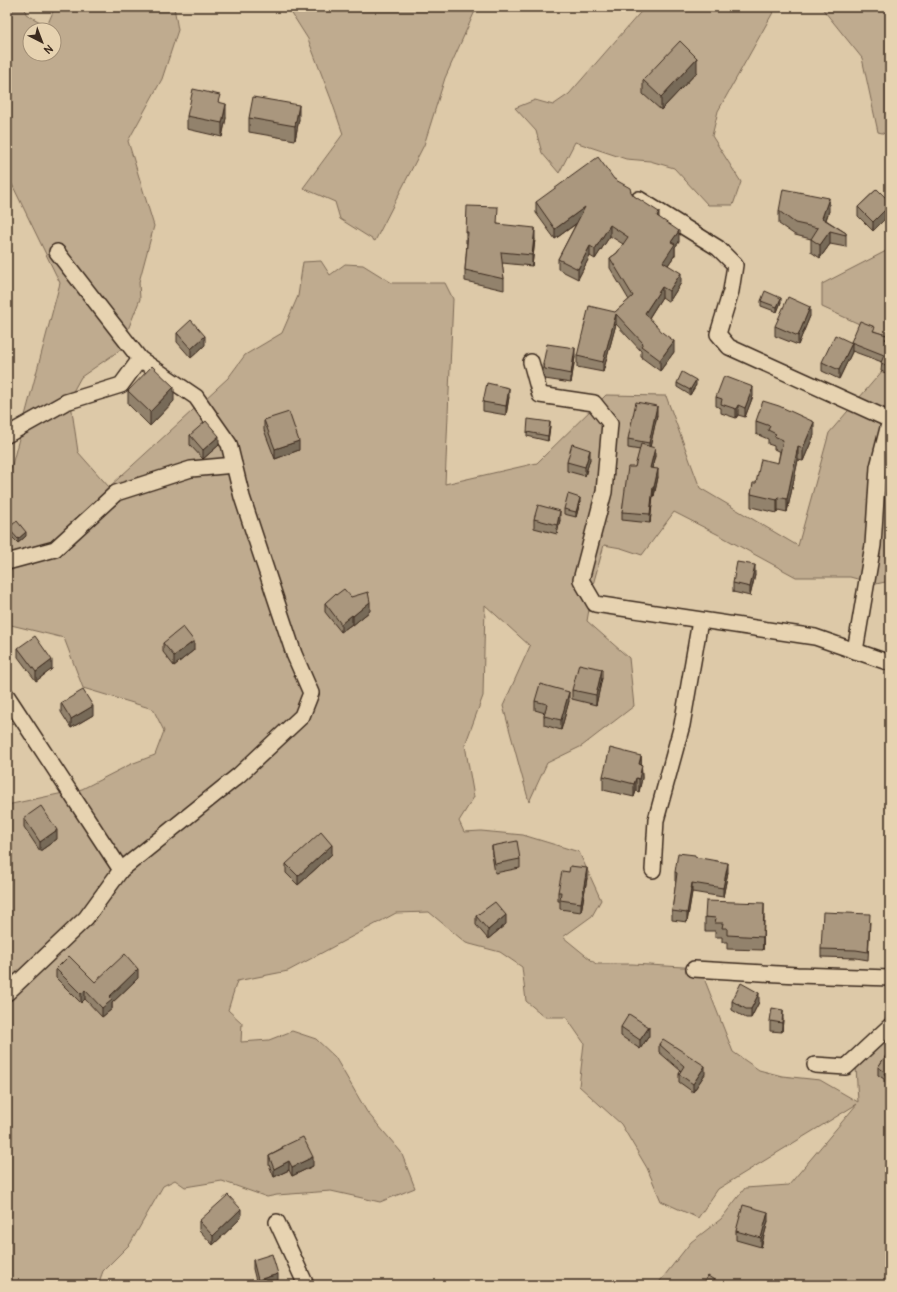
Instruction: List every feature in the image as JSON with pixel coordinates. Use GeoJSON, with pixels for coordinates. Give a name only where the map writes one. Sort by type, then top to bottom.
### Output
{"type":"FeatureCollection","features":[{"type":"Feature","properties":{"kind":"street"},"geometry":{"type":"LineString","coordinates":[[639,198],[718,248],[735,265],[731,291],[718,334],[729,347],[890,420],[878,467],[873,546],[855,651]]}},
{"type":"Feature","properties":{"kind":"street"},"geometry":{"type":"LineString","coordinates":[[7,994],[86,918],[121,870],[239,775],[302,716],[311,693],[294,654],[242,497],[229,444],[196,397],[140,359],[57,252]]}},
{"type":"Feature","properties":{"kind":"street"},"geometry":{"type":"LineString","coordinates":[[7,435],[66,402],[121,385],[140,359]]}},
{"type":"Feature","properties":{"kind":"street"},"geometry":{"type":"LineString","coordinates":[[531,362],[540,395],[594,404],[610,423],[604,492],[581,580],[595,604],[815,637],[890,663]]}},
{"type":"Feature","properties":{"kind":"street"},"geometry":{"type":"LineString","coordinates":[[7,562],[55,549],[116,493],[191,469],[234,465]]}},
{"type":"Feature","properties":{"kind":"street"},"geometry":{"type":"LineString","coordinates":[[653,870],[656,820],[682,725],[700,620]]}},
{"type":"Feature","properties":{"kind":"street"},"geometry":{"type":"LineString","coordinates":[[7,696],[121,870]]}},
{"type":"Feature","properties":{"kind":"street"},"geometry":{"type":"LineString","coordinates":[[694,969],[797,975],[890,978]]}},
{"type":"Feature","properties":{"kind":"street"},"geometry":{"type":"LineString","coordinates":[[815,1065],[846,1067],[890,1026]]}},
{"type":"Feature","properties":{"kind":"street"},"geometry":{"type":"LineString","coordinates":[[278,1222],[306,1285]]}},
{"type":"Feature","properties":{"kind":"shaded area"},"geometry":{"type":"Polygon","coordinates":[[[7,7],[25,7],[26,14],[40,22],[22,22],[22,62],[62,62],[62,22],[49,22],[55,7],[174,7],[178,30],[162,79],[128,141],[154,226],[139,282],[140,299],[120,350],[81,377],[70,397],[78,452],[109,487],[228,378],[245,355],[282,333],[298,296],[303,262],[321,261],[330,275],[345,264],[363,265],[392,283],[445,283],[453,299],[445,484],[537,463],[606,395],[666,396],[700,488],[798,546],[829,433],[890,362],[890,581],[876,584],[850,577],[796,577],[674,512],[642,555],[621,548],[604,545],[594,581],[587,621],[629,658],[634,706],[582,746],[547,763],[529,802],[503,706],[530,646],[485,605],[483,696],[465,745],[474,797],[459,821],[464,832],[481,831],[523,835],[579,852],[601,900],[592,916],[563,937],[596,964],[632,964],[700,968],[733,1052],[759,1070],[782,1076],[820,1080],[858,1102],[855,1049],[890,1024],[890,1285],[657,1285],[691,1242],[721,1219],[745,1188],[789,1185],[857,1104],[718,1189],[698,1218],[661,1201],[647,1168],[621,1124],[579,1086],[584,1043],[566,1017],[545,1017],[526,1001],[522,967],[500,952],[466,943],[429,912],[396,913],[288,971],[237,981],[228,1010],[242,1023],[241,1042],[269,1040],[292,1031],[316,1039],[335,1057],[367,1112],[401,1152],[415,1188],[380,1202],[331,1191],[267,1197],[222,1181],[185,1187],[175,1180],[163,1186],[130,1244],[103,1271],[98,1285],[7,1285],[7,805],[82,789],[131,764],[155,755],[164,731],[153,709],[83,688],[64,638],[7,624],[7,484],[60,283],[7,174],[7,7]]]}},
{"type":"Feature","properties":{"kind":"shaded area"},"geometry":{"type":"Polygon","coordinates":[[[280,7],[478,7],[445,78],[424,145],[375,241],[340,219],[335,202],[303,188],[343,134],[308,39],[289,9],[280,7]]]}},
{"type":"Feature","properties":{"kind":"shaded area"},"geometry":{"type":"Polygon","coordinates":[[[645,7],[776,7],[718,111],[712,136],[741,182],[733,205],[708,205],[674,168],[650,161],[626,159],[575,142],[559,173],[542,153],[536,131],[515,108],[535,100],[553,105],[569,94],[645,7]]]}},
{"type":"Feature","properties":{"kind":"shaded area"},"geometry":{"type":"Polygon","coordinates":[[[821,7],[890,7],[890,135],[878,132],[862,58],[821,7]]]}},
{"type":"Feature","properties":{"kind":"shaded area"},"geometry":{"type":"Polygon","coordinates":[[[890,249],[890,338],[822,307],[822,284],[890,249]]]}},
{"type":"Feature","properties":{"kind":"building"},"geometry":{"type":"Polygon","coordinates":[[[680,41],[697,58],[661,97],[643,80],[680,41]]]}},
{"type":"Feature","properties":{"kind":"building"},"geometry":{"type":"Polygon","coordinates":[[[193,89],[220,95],[218,102],[226,104],[222,123],[187,116],[193,89]]]}},
{"type":"Feature","properties":{"kind":"building"},"geometry":{"type":"Polygon","coordinates":[[[253,97],[299,105],[295,126],[249,118],[253,97]]]}},
{"type":"Feature","properties":{"kind":"building"},"geometry":{"type":"Polygon","coordinates":[[[598,157],[614,179],[630,188],[634,196],[659,212],[657,216],[679,231],[671,242],[675,244],[663,262],[681,273],[669,291],[662,287],[645,313],[663,333],[674,341],[660,360],[641,346],[643,343],[616,314],[603,362],[577,356],[589,306],[615,312],[633,296],[610,258],[617,253],[628,237],[610,225],[595,249],[590,246],[578,269],[558,259],[585,207],[555,229],[536,202],[598,157]]]}},
{"type":"Feature","properties":{"kind":"building"},"geometry":{"type":"Polygon","coordinates":[[[783,189],[829,198],[822,218],[846,233],[846,235],[830,231],[820,245],[811,239],[818,228],[795,223],[779,211],[783,189]]]}},
{"type":"Feature","properties":{"kind":"building"},"geometry":{"type":"Polygon","coordinates":[[[877,189],[890,202],[890,205],[873,222],[858,207],[877,189]]]}},
{"type":"Feature","properties":{"kind":"building"},"geometry":{"type":"Polygon","coordinates":[[[467,206],[498,207],[497,224],[535,228],[532,255],[501,252],[504,279],[465,270],[468,232],[466,232],[467,206]]]}},
{"type":"Feature","properties":{"kind":"building"},"geometry":{"type":"Polygon","coordinates":[[[765,291],[781,298],[777,307],[761,301],[765,291]]]}},
{"type":"Feature","properties":{"kind":"building"},"geometry":{"type":"Polygon","coordinates":[[[788,297],[810,307],[798,336],[775,326],[788,297]]]}},
{"type":"Feature","properties":{"kind":"building"},"geometry":{"type":"Polygon","coordinates":[[[191,320],[205,336],[191,349],[177,333],[191,320]]]}},
{"type":"Feature","properties":{"kind":"building"},"geometry":{"type":"Polygon","coordinates":[[[860,321],[875,327],[873,331],[890,336],[890,339],[885,339],[890,341],[890,367],[881,363],[884,355],[851,342],[860,321]]]}},
{"type":"Feature","properties":{"kind":"building"},"geometry":{"type":"Polygon","coordinates":[[[835,335],[852,343],[839,370],[822,362],[835,335]]]}},
{"type":"Feature","properties":{"kind":"building"},"geometry":{"type":"Polygon","coordinates":[[[547,344],[575,348],[571,374],[545,369],[543,364],[547,344]]]}},
{"type":"Feature","properties":{"kind":"building"},"geometry":{"type":"Polygon","coordinates":[[[152,366],[174,387],[150,412],[128,391],[152,366]]]}},
{"type":"Feature","properties":{"kind":"building"},"geometry":{"type":"Polygon","coordinates":[[[682,372],[696,380],[690,390],[677,383],[682,372]]]}},
{"type":"Feature","properties":{"kind":"building"},"geometry":{"type":"Polygon","coordinates":[[[724,376],[753,387],[745,408],[738,405],[736,409],[721,404],[722,399],[716,397],[724,376]]]}},
{"type":"Feature","properties":{"kind":"building"},"geometry":{"type":"Polygon","coordinates":[[[487,383],[509,388],[506,406],[483,402],[487,383]]]}},
{"type":"Feature","properties":{"kind":"building"},"geometry":{"type":"Polygon","coordinates":[[[763,401],[779,406],[814,422],[803,448],[798,446],[787,499],[778,497],[777,500],[751,494],[753,483],[756,483],[761,459],[778,463],[783,440],[774,436],[776,434],[768,430],[770,426],[756,421],[763,401]]]}},
{"type":"Feature","properties":{"kind":"building"},"geometry":{"type":"Polygon","coordinates":[[[636,402],[657,406],[649,443],[628,439],[636,402]]]}},
{"type":"Feature","properties":{"kind":"building"},"geometry":{"type":"Polygon","coordinates":[[[289,412],[299,441],[275,449],[264,420],[289,412]]]}},
{"type":"Feature","properties":{"kind":"building"},"geometry":{"type":"Polygon","coordinates":[[[528,419],[550,422],[548,436],[527,432],[528,419]]]}},
{"type":"Feature","properties":{"kind":"building"},"geometry":{"type":"Polygon","coordinates":[[[206,421],[219,436],[203,450],[190,435],[206,421]]]}},
{"type":"Feature","properties":{"kind":"building"},"geometry":{"type":"Polygon","coordinates":[[[572,444],[590,450],[585,467],[567,462],[572,444]]]}},
{"type":"Feature","properties":{"kind":"building"},"geometry":{"type":"Polygon","coordinates":[[[641,444],[655,448],[650,468],[658,469],[653,487],[650,514],[622,512],[628,467],[635,467],[641,444]]]}},
{"type":"Feature","properties":{"kind":"building"},"geometry":{"type":"Polygon","coordinates":[[[568,494],[580,498],[576,512],[564,509],[568,494]]]}},
{"type":"Feature","properties":{"kind":"building"},"geometry":{"type":"Polygon","coordinates":[[[538,505],[560,511],[557,525],[534,519],[538,505]]]}},
{"type":"Feature","properties":{"kind":"building"},"geometry":{"type":"Polygon","coordinates":[[[17,521],[26,532],[18,539],[8,528],[17,521]]]}},
{"type":"Feature","properties":{"kind":"building"},"geometry":{"type":"Polygon","coordinates":[[[737,562],[755,565],[750,587],[733,583],[737,562]]]}},
{"type":"Feature","properties":{"kind":"building"},"geometry":{"type":"Polygon","coordinates":[[[344,589],[351,597],[368,592],[370,602],[341,624],[325,603],[335,594],[336,595],[344,589]]]}},
{"type":"Feature","properties":{"kind":"building"},"geometry":{"type":"Polygon","coordinates":[[[183,627],[194,641],[174,656],[163,643],[183,627]]]}},
{"type":"Feature","properties":{"kind":"building"},"geometry":{"type":"Polygon","coordinates":[[[35,636],[52,660],[36,672],[18,648],[35,636]]]}},
{"type":"Feature","properties":{"kind":"building"},"geometry":{"type":"Polygon","coordinates":[[[579,664],[602,669],[596,695],[572,690],[579,664]]]}},
{"type":"Feature","properties":{"kind":"building"},"geometry":{"type":"Polygon","coordinates":[[[540,684],[569,692],[561,720],[544,716],[547,704],[535,701],[540,684]]]}},
{"type":"Feature","properties":{"kind":"building"},"geometry":{"type":"Polygon","coordinates":[[[83,690],[93,706],[71,719],[61,703],[83,690]]]}},
{"type":"Feature","properties":{"kind":"building"},"geometry":{"type":"Polygon","coordinates":[[[610,748],[641,756],[639,764],[642,765],[639,779],[636,778],[634,784],[603,776],[610,748]]]}},
{"type":"Feature","properties":{"kind":"building"},"geometry":{"type":"Polygon","coordinates":[[[41,806],[57,830],[40,842],[24,818],[41,806]]]}},
{"type":"Feature","properties":{"kind":"building"},"geometry":{"type":"Polygon","coordinates":[[[321,832],[332,845],[298,876],[286,864],[321,832]]]}},
{"type":"Feature","properties":{"kind":"building"},"geometry":{"type":"Polygon","coordinates":[[[517,841],[520,859],[495,864],[492,846],[517,841]]]}},
{"type":"Feature","properties":{"kind":"building"},"geometry":{"type":"Polygon","coordinates":[[[678,853],[695,855],[695,857],[728,863],[723,888],[692,883],[687,913],[672,911],[678,853]]]}},
{"type":"Feature","properties":{"kind":"building"},"geometry":{"type":"Polygon","coordinates":[[[570,866],[587,868],[581,903],[560,900],[561,892],[558,892],[562,871],[569,872],[570,866]]]}},
{"type":"Feature","properties":{"kind":"building"},"geometry":{"type":"Polygon","coordinates":[[[706,901],[764,903],[763,937],[727,935],[727,928],[722,928],[723,923],[715,923],[716,918],[705,917],[706,901]]]}},
{"type":"Feature","properties":{"kind":"building"},"geometry":{"type":"Polygon","coordinates":[[[495,902],[506,915],[488,930],[476,916],[495,902]]]}},
{"type":"Feature","properties":{"kind":"building"},"geometry":{"type":"Polygon","coordinates":[[[823,912],[870,914],[868,952],[856,950],[821,949],[823,912]]]}},
{"type":"Feature","properties":{"kind":"building"},"geometry":{"type":"Polygon","coordinates":[[[125,954],[138,969],[109,997],[112,1000],[102,1008],[85,990],[81,994],[56,969],[69,956],[95,982],[125,954]]]}},
{"type":"Feature","properties":{"kind":"building"},"geometry":{"type":"Polygon","coordinates":[[[741,983],[759,993],[751,1009],[746,1009],[732,1001],[741,983]]]}},
{"type":"Feature","properties":{"kind":"building"},"geometry":{"type":"Polygon","coordinates":[[[772,1008],[783,1010],[782,1023],[770,1021],[772,1008]]]}},
{"type":"Feature","properties":{"kind":"building"},"geometry":{"type":"Polygon","coordinates":[[[629,1014],[649,1027],[640,1040],[621,1027],[629,1014]]]}},
{"type":"Feature","properties":{"kind":"building"},"geometry":{"type":"Polygon","coordinates":[[[663,1039],[705,1066],[693,1084],[679,1074],[684,1066],[659,1044],[663,1039]]]}},
{"type":"Feature","properties":{"kind":"building"},"geometry":{"type":"Polygon","coordinates":[[[890,1050],[890,1077],[884,1074],[885,1072],[878,1067],[890,1050]]]}},
{"type":"Feature","properties":{"kind":"building"},"geometry":{"type":"Polygon","coordinates":[[[303,1137],[313,1157],[292,1167],[289,1161],[274,1169],[269,1156],[283,1149],[282,1147],[303,1137]]]}},
{"type":"Feature","properties":{"kind":"building"},"geometry":{"type":"Polygon","coordinates":[[[228,1195],[241,1209],[213,1236],[199,1221],[228,1195]]]}},
{"type":"Feature","properties":{"kind":"building"},"geometry":{"type":"Polygon","coordinates":[[[743,1205],[768,1212],[761,1238],[736,1231],[743,1205]]]}},
{"type":"Feature","properties":{"kind":"building"},"geometry":{"type":"Polygon","coordinates":[[[272,1254],[278,1274],[258,1280],[253,1260],[272,1254]]]}},
{"type":"Feature","properties":{"kind":"building"},"geometry":{"type":"Polygon","coordinates":[[[708,1276],[719,1283],[717,1285],[702,1285],[708,1276]]]}}]}
